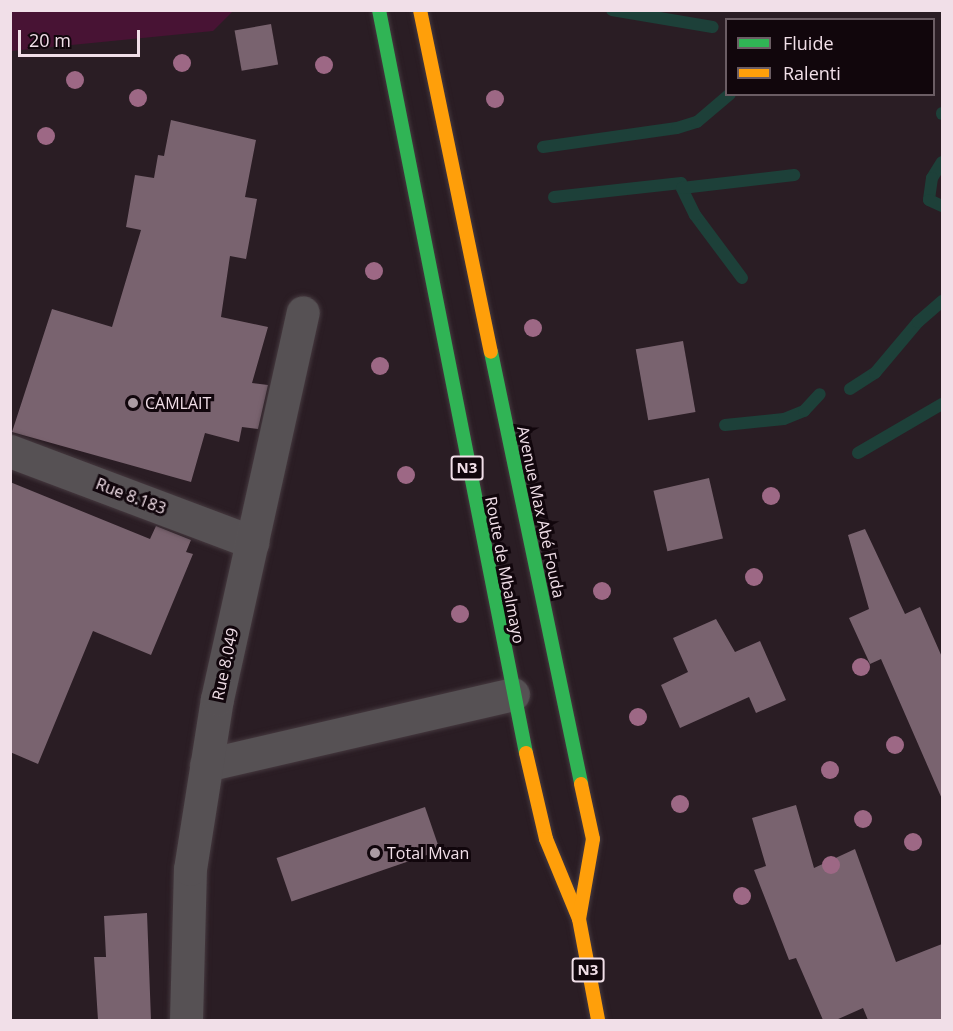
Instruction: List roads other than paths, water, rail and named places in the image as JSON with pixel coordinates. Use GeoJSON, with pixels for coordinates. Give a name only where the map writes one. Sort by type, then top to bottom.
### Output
{"type":"FeatureCollection","features":[{"type":"Feature","properties":{"kind":"highway","name":"Route de Mbalmayo"},"geometry":{"type":"LineString","coordinates":[[379,10],[513,694],[546,839],[579,919]]}},
{"type":"Feature","properties":{"kind":"highway","name":"Avenue Max Abé Fouda"},"geometry":{"type":"LineString","coordinates":[[420,10],[592,839],[579,919],[598,1020]]}},
{"type":"Feature","properties":{"kind":"street","name":"Rue 8.049"},"geometry":{"type":"LineString","coordinates":[[186,1020],[190,869],[206,765],[303,312]]}},
{"type":"Feature","properties":{"kind":"street","name":"Rue 8.183"},"geometry":{"type":"LineString","coordinates":[[10,451],[252,542]]}},
{"type":"Feature","properties":{"kind":"street"},"geometry":{"type":"LineString","coordinates":[[206,765],[513,694]]}},
{"type":"Feature","properties":{"kind":"waterway"},"geometry":{"type":"LineString","coordinates":[[612,10],[713,27]]}},
{"type":"Feature","properties":{"kind":"waterway"},"geometry":{"type":"LineString","coordinates":[[543,147],[677,128],[697,122],[728,96]]}},
{"type":"Feature","properties":{"kind":"waterway"},"geometry":{"type":"LineString","coordinates":[[942,162],[932,178],[929,200],[942,206]]}},
{"type":"Feature","properties":{"kind":"waterway"},"geometry":{"type":"LineString","coordinates":[[742,278],[695,215],[682,188],[794,175]]}},
{"type":"Feature","properties":{"kind":"waterway"},"geometry":{"type":"LineString","coordinates":[[554,197],[681,183]]}},
{"type":"Feature","properties":{"kind":"waterway"},"geometry":{"type":"LineString","coordinates":[[850,389],[875,373],[918,322],[942,301]]}},
{"type":"Feature","properties":{"kind":"waterway"},"geometry":{"type":"LineString","coordinates":[[725,425],[784,419],[804,411],[820,394]]}},
{"type":"Feature","properties":{"kind":"waterway"},"geometry":{"type":"LineString","coordinates":[[858,453],[942,404]]}},
{"type":"Feature","properties":{"kind":"place","name":"CAMLAIT"},"geometry":{"type":"Point","coordinates":[133,403]}},
{"type":"Feature","properties":{"kind":"place","name":"Total Mvan"},"geometry":{"type":"Point","coordinates":[375,853]}}]}
